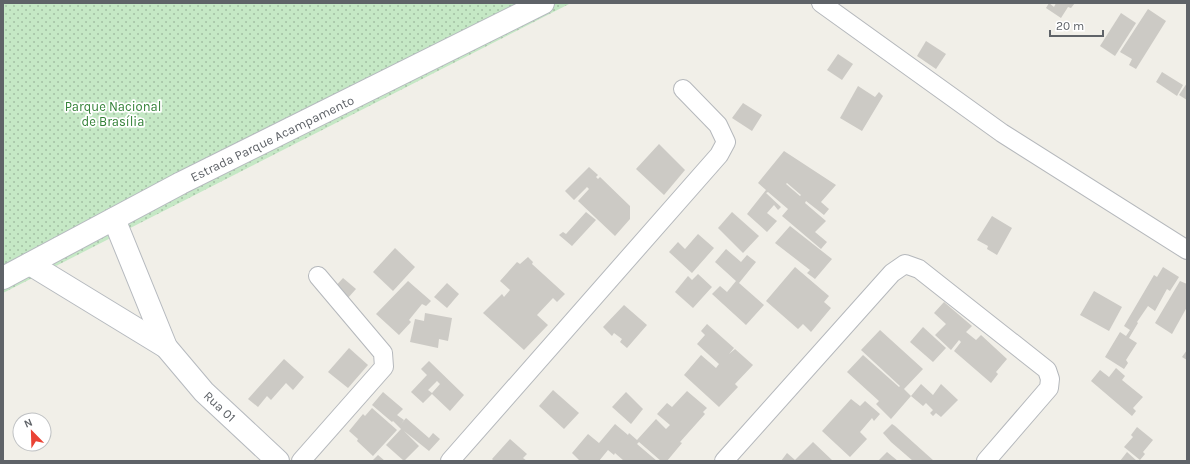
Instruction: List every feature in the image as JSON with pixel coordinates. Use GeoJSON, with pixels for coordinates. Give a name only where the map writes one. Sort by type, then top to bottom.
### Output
{"type":"FeatureCollection","features":[{"type":"Feature","properties":{"kind":"street","name":"Estrada Parque Acampamento"},"geometry":{"type":"LineString","coordinates":[[3,278],[188,180],[543,3]]}},
{"type":"Feature","properties":{"kind":"street"},"geometry":{"type":"LineString","coordinates":[[821,3],[1002,133],[1187,250]]}},
{"type":"Feature","properties":{"kind":"street"},"geometry":{"type":"LineString","coordinates":[[450,461],[719,155],[726,142],[718,125],[683,89]]}},
{"type":"Feature","properties":{"kind":"street","name":"Rua 01"},"geometry":{"type":"LineString","coordinates":[[114,219],[166,347],[204,392],[278,461]]}},
{"type":"Feature","properties":{"kind":"street","name":"Rua 01"},"geometry":{"type":"LineString","coordinates":[[30,264],[166,347]]}},
{"type":"Feature","properties":{"kind":"street"},"geometry":{"type":"LineString","coordinates":[[724,461],[892,273],[905,264],[919,269],[1047,370],[1050,379],[1049,388],[986,461]]}},
{"type":"Feature","properties":{"kind":"street"},"geometry":{"type":"LineString","coordinates":[[301,461],[384,367],[383,353],[318,276]]}},
{"type":"Feature","properties":{"kind":"green space","name":"Parque Nacional de Brasília"},"geometry":{"type":"Polygon","coordinates":[[[3,3],[571,3],[3,293],[3,3]]]}},
{"type":"Feature","properties":{"kind":"building"},"geometry":{"type":"Polygon","coordinates":[[[1049,3],[1054,7],[1056,3],[1075,3],[1071,8],[1068,7],[1061,18],[1046,8],[1049,3]]]}},
{"type":"Feature","properties":{"kind":"building"},"geometry":{"type":"Polygon","coordinates":[[[1148,9],[1166,21],[1136,69],[1129,65],[1132,59],[1120,52],[1148,9]]]}},
{"type":"Feature","properties":{"kind":"building"},"geometry":{"type":"Polygon","coordinates":[[[1121,13],[1136,23],[1115,56],[1100,46],[1121,13]]]}},
{"type":"Feature","properties":{"kind":"building"},"geometry":{"type":"Polygon","coordinates":[[[926,41],[946,54],[936,69],[917,56],[926,41]]]}},
{"type":"Feature","properties":{"kind":"building"},"geometry":{"type":"Polygon","coordinates":[[[838,54],[853,64],[842,80],[827,70],[838,54]]]}},
{"type":"Feature","properties":{"kind":"building"},"geometry":{"type":"Polygon","coordinates":[[[1162,72],[1183,85],[1177,96],[1156,82],[1162,72]]]}},
{"type":"Feature","properties":{"kind":"building"},"geometry":{"type":"Polygon","coordinates":[[[1187,83],[1187,100],[1179,95],[1187,83]]]}},
{"type":"Feature","properties":{"kind":"building"},"geometry":{"type":"Polygon","coordinates":[[[858,86],[875,97],[879,92],[883,96],[862,131],[840,118],[858,86]]]}},
{"type":"Feature","properties":{"kind":"building"},"geometry":{"type":"Polygon","coordinates":[[[743,103],[762,115],[752,131],[732,118],[743,103]]]}},
{"type":"Feature","properties":{"kind":"building"},"geometry":{"type":"Polygon","coordinates":[[[659,144],[685,170],[664,195],[636,169],[659,144]]]}},
{"type":"Feature","properties":{"kind":"building"},"geometry":{"type":"Polygon","coordinates":[[[784,151],[836,185],[821,202],[829,209],[824,215],[806,201],[805,203],[826,221],[815,232],[827,242],[821,249],[782,216],[788,209],[768,192],[766,193],[781,207],[778,210],[774,205],[767,213],[777,221],[767,232],[747,214],[766,190],[758,183],[784,151]],[[787,183],[786,184],[800,196],[801,195],[787,183]]]}},
{"type":"Feature","properties":{"kind":"building"},"geometry":{"type":"Polygon","coordinates":[[[589,167],[598,175],[596,177],[598,179],[600,177],[630,206],[630,219],[615,236],[578,201],[589,189],[587,187],[574,200],[565,191],[589,167]]]}},
{"type":"Feature","properties":{"kind":"building"},"geometry":{"type":"Polygon","coordinates":[[[586,212],[596,220],[572,246],[559,235],[563,232],[566,234],[586,212]]]}},
{"type":"Feature","properties":{"kind":"building"},"geometry":{"type":"Polygon","coordinates":[[[732,212],[759,236],[743,253],[718,228],[732,212]]]}},
{"type":"Feature","properties":{"kind":"building"},"geometry":{"type":"Polygon","coordinates":[[[992,216],[1012,228],[997,255],[987,249],[988,246],[977,240],[992,216]]]}},
{"type":"Feature","properties":{"kind":"building"},"geometry":{"type":"Polygon","coordinates":[[[790,226],[832,259],[815,279],[807,273],[810,270],[775,243],[790,226]]]}},
{"type":"Feature","properties":{"kind":"building"},"geometry":{"type":"Polygon","coordinates":[[[698,234],[714,248],[692,273],[669,252],[678,242],[685,249],[698,234]]]}},
{"type":"Feature","properties":{"kind":"building"},"geometry":{"type":"Polygon","coordinates":[[[395,248],[415,267],[393,291],[373,272],[395,248]]]}},
{"type":"Feature","properties":{"kind":"building"},"geometry":{"type":"Polygon","coordinates":[[[726,249],[741,262],[747,255],[756,262],[739,283],[764,305],[746,325],[712,294],[720,286],[727,292],[736,281],[715,262],[726,249]]]}},
{"type":"Feature","properties":{"kind":"building"},"geometry":{"type":"Polygon","coordinates":[[[528,257],[533,262],[532,264],[565,294],[557,302],[553,298],[537,315],[548,325],[524,350],[483,313],[502,294],[504,297],[510,290],[500,281],[517,262],[520,264],[528,257]]]}},
{"type":"Feature","properties":{"kind":"building"},"geometry":{"type":"Polygon","coordinates":[[[795,267],[829,296],[824,302],[831,308],[811,332],[803,324],[798,329],[766,301],[795,267]]]}},
{"type":"Feature","properties":{"kind":"building"},"geometry":{"type":"Polygon","coordinates":[[[1163,267],[1179,277],[1170,291],[1167,289],[1155,311],[1148,306],[1137,322],[1138,323],[1129,338],[1137,343],[1126,360],[1128,363],[1124,369],[1105,357],[1120,332],[1126,336],[1130,330],[1124,326],[1154,275],[1157,277],[1163,267]]]}},
{"type":"Feature","properties":{"kind":"building"},"geometry":{"type":"Polygon","coordinates":[[[698,274],[712,287],[693,308],[675,292],[688,276],[692,280],[698,274]]]}},
{"type":"Feature","properties":{"kind":"building"},"geometry":{"type":"Polygon","coordinates":[[[343,278],[356,289],[347,299],[334,288],[343,278]]]}},
{"type":"Feature","properties":{"kind":"building"},"geometry":{"type":"Polygon","coordinates":[[[408,281],[431,301],[426,306],[422,304],[409,320],[411,322],[399,335],[376,314],[408,281]]]}},
{"type":"Feature","properties":{"kind":"building"},"geometry":{"type":"Polygon","coordinates":[[[1180,281],[1187,284],[1187,307],[1172,334],[1155,323],[1180,281]]]}},
{"type":"Feature","properties":{"kind":"building"},"geometry":{"type":"Polygon","coordinates":[[[447,283],[459,294],[447,308],[434,297],[447,283]]]}},
{"type":"Feature","properties":{"kind":"building"},"geometry":{"type":"Polygon","coordinates":[[[1094,291],[1122,307],[1109,331],[1080,315],[1094,291]]]}},
{"type":"Feature","properties":{"kind":"building"},"geometry":{"type":"Polygon","coordinates":[[[944,302],[972,326],[966,332],[976,340],[981,335],[1007,359],[996,372],[998,374],[991,383],[954,351],[961,342],[959,340],[951,350],[935,335],[946,324],[934,313],[944,302]]]}},
{"type":"Feature","properties":{"kind":"building"},"geometry":{"type":"Polygon","coordinates":[[[624,305],[647,325],[627,348],[620,342],[622,339],[614,333],[612,336],[603,327],[624,305]]]}},
{"type":"Feature","properties":{"kind":"building"},"geometry":{"type":"Polygon","coordinates":[[[425,313],[452,318],[448,341],[439,339],[438,348],[410,342],[415,319],[424,321],[425,313]]]}},
{"type":"Feature","properties":{"kind":"building"},"geometry":{"type":"Polygon","coordinates":[[[707,324],[734,348],[729,354],[735,349],[753,365],[735,384],[738,387],[719,407],[684,375],[701,355],[716,368],[719,364],[697,344],[705,335],[701,331],[707,324]]]}},
{"type":"Feature","properties":{"kind":"building"},"geometry":{"type":"Polygon","coordinates":[[[923,327],[946,348],[933,362],[910,342],[923,327]]]}},
{"type":"Feature","properties":{"kind":"building"},"geometry":{"type":"Polygon","coordinates":[[[880,330],[923,369],[904,389],[911,396],[891,419],[876,404],[879,401],[847,372],[863,355],[899,387],[900,386],[861,350],[880,330]]]}},
{"type":"Feature","properties":{"kind":"building"},"geometry":{"type":"Polygon","coordinates":[[[349,348],[368,365],[348,388],[328,372],[349,348]]]}},
{"type":"Feature","properties":{"kind":"building"},"geometry":{"type":"Polygon","coordinates":[[[1187,350],[1187,360],[1182,357],[1187,350]]]}},
{"type":"Feature","properties":{"kind":"building"},"geometry":{"type":"Polygon","coordinates":[[[284,359],[304,377],[293,390],[286,383],[271,400],[267,396],[258,407],[248,399],[284,359]]]}},
{"type":"Feature","properties":{"kind":"building"},"geometry":{"type":"Polygon","coordinates":[[[429,361],[464,395],[450,411],[432,394],[423,403],[411,392],[427,375],[421,369],[429,361]],[[437,381],[428,390],[432,393],[440,384],[437,381]]]}},
{"type":"Feature","properties":{"kind":"building"},"geometry":{"type":"Polygon","coordinates":[[[1116,368],[1125,376],[1122,380],[1143,397],[1133,408],[1136,411],[1132,416],[1091,381],[1100,370],[1109,377],[1116,368]]]}},
{"type":"Feature","properties":{"kind":"building"},"geometry":{"type":"Polygon","coordinates":[[[921,384],[933,395],[941,384],[958,400],[941,417],[936,413],[933,416],[930,413],[933,410],[926,403],[923,406],[911,396],[921,384]]]}},
{"type":"Feature","properties":{"kind":"building"},"geometry":{"type":"Polygon","coordinates":[[[553,390],[579,413],[564,429],[539,406],[553,390]]]}},
{"type":"Feature","properties":{"kind":"building"},"geometry":{"type":"Polygon","coordinates":[[[687,391],[707,408],[703,412],[705,414],[680,442],[682,443],[667,461],[661,461],[639,442],[637,444],[657,461],[624,461],[615,453],[614,455],[608,450],[599,461],[580,461],[572,453],[588,434],[599,443],[615,424],[628,435],[629,433],[637,440],[656,419],[666,429],[670,425],[657,414],[667,403],[672,407],[687,391]]]}},
{"type":"Feature","properties":{"kind":"building"},"geometry":{"type":"Polygon","coordinates":[[[383,392],[403,409],[397,415],[404,420],[401,424],[406,418],[429,438],[433,433],[440,439],[429,451],[404,431],[419,446],[404,461],[386,445],[401,429],[372,405],[383,392]]]}},
{"type":"Feature","properties":{"kind":"building"},"geometry":{"type":"Polygon","coordinates":[[[626,392],[643,409],[631,424],[612,407],[626,392]]]}},
{"type":"Feature","properties":{"kind":"building"},"geometry":{"type":"Polygon","coordinates":[[[851,399],[860,406],[865,401],[880,414],[874,421],[872,418],[860,432],[867,439],[850,457],[822,431],[851,399]]]}},
{"type":"Feature","properties":{"kind":"building"},"geometry":{"type":"Polygon","coordinates":[[[372,408],[397,430],[373,456],[349,431],[363,414],[365,416],[372,408]]]}},
{"type":"Feature","properties":{"kind":"building"},"geometry":{"type":"Polygon","coordinates":[[[892,424],[934,461],[913,461],[891,442],[883,433],[892,424]]]}},
{"type":"Feature","properties":{"kind":"building"},"geometry":{"type":"Polygon","coordinates":[[[1137,427],[1153,440],[1143,452],[1145,454],[1140,460],[1124,447],[1133,437],[1131,435],[1137,427]]]}},
{"type":"Feature","properties":{"kind":"building"},"geometry":{"type":"Polygon","coordinates":[[[510,439],[527,454],[523,458],[527,461],[494,461],[492,459],[510,439]]]}},
{"type":"Feature","properties":{"kind":"building"},"geometry":{"type":"Polygon","coordinates":[[[813,442],[833,461],[781,461],[787,453],[795,460],[813,442]]]}},
{"type":"Feature","properties":{"kind":"building"},"geometry":{"type":"Polygon","coordinates":[[[887,452],[898,461],[878,461],[887,452]]]}},
{"type":"Feature","properties":{"kind":"building"},"geometry":{"type":"Polygon","coordinates":[[[1127,452],[1137,461],[1120,461],[1127,452]]]}},
{"type":"Feature","properties":{"kind":"building"},"geometry":{"type":"Polygon","coordinates":[[[378,455],[385,461],[372,461],[378,455]]]}}]}
